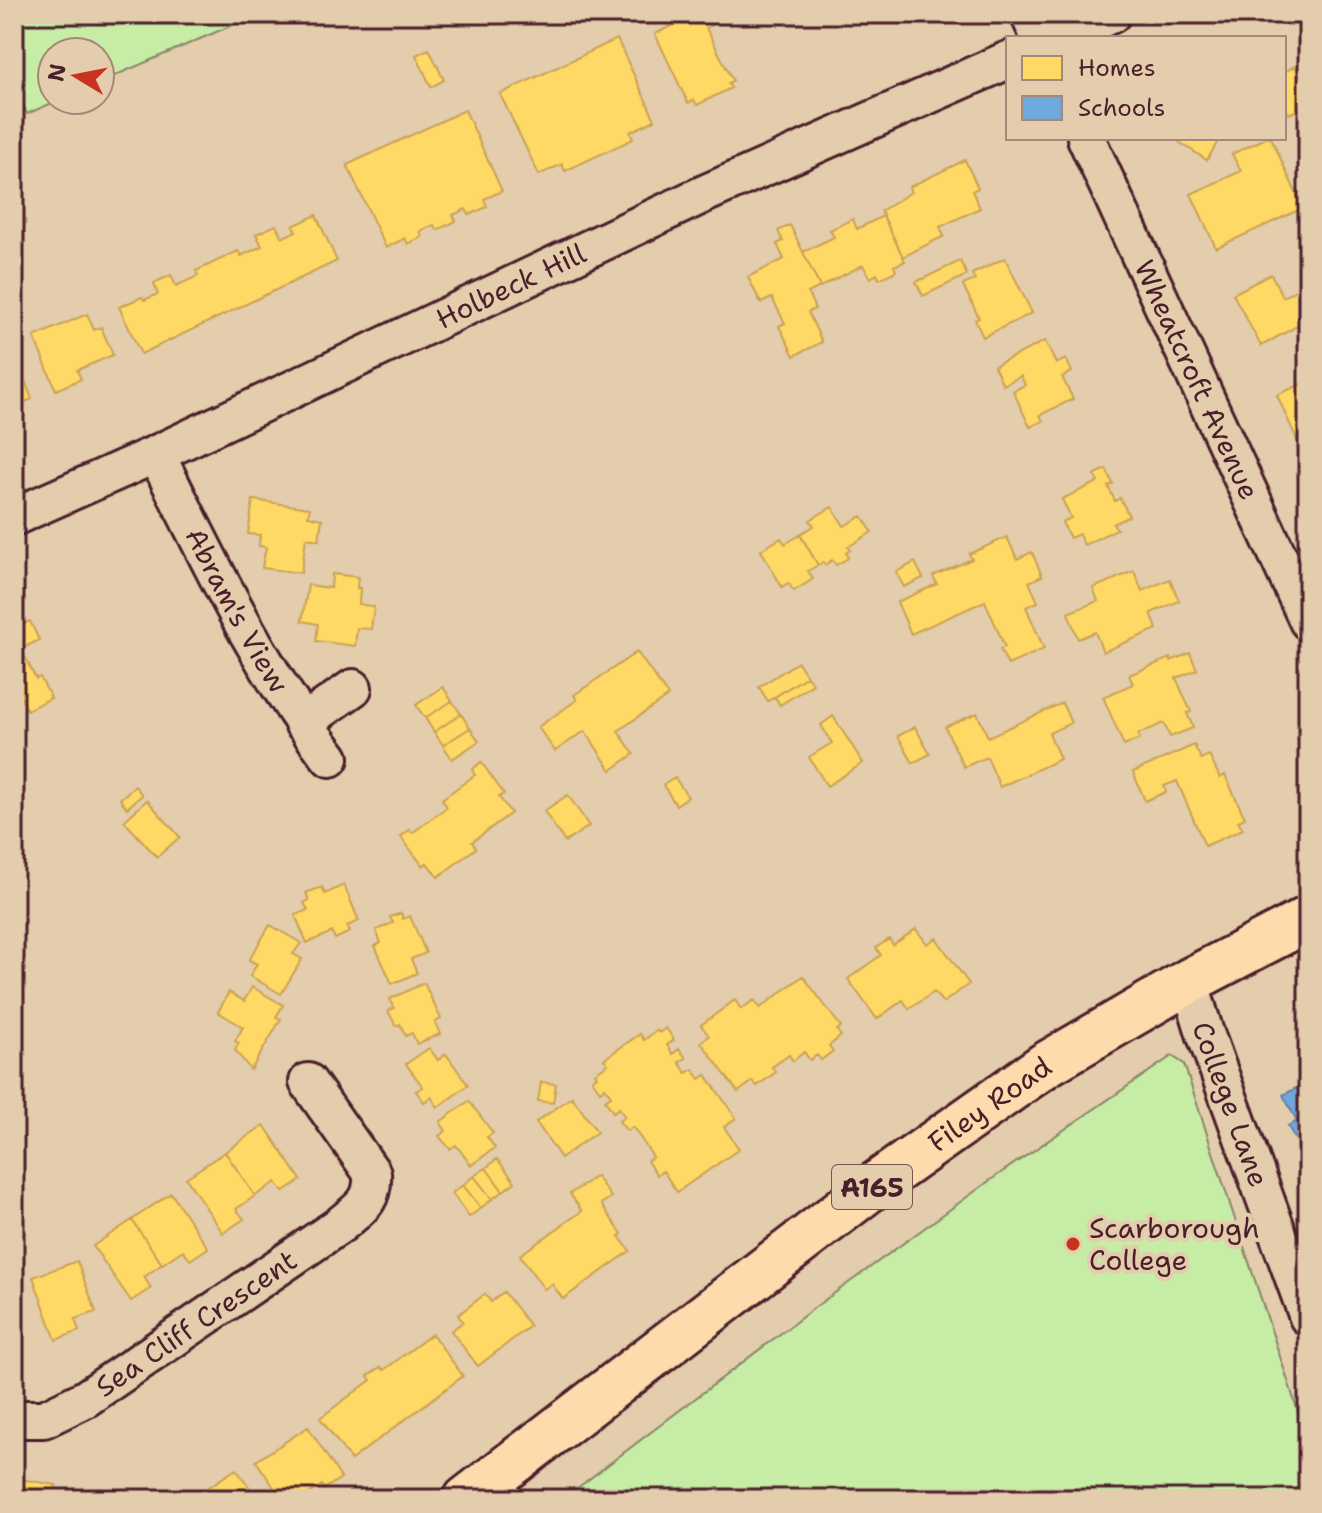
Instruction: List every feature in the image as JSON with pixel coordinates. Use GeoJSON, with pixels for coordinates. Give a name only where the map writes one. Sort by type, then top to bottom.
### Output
{"type":"FeatureCollection","features":[{"type":"Feature","properties":{"kind":"highway","name":"Filey Road"},"geometry":{"type":"LineString","coordinates":[[466,1499],[887,1176],[1068,1050],[1189,981],[1308,919]]}},
{"type":"Feature","properties":{"kind":"street"},"geometry":{"type":"LineString","coordinates":[[1029,14],[1039,36]]}},
{"type":"Feature","properties":{"kind":"street"},"geometry":{"type":"LineString","coordinates":[[1064,36],[1112,14]]}},
{"type":"Feature","properties":{"kind":"street","name":"Holbeck Hill"},"geometry":{"type":"LineString","coordinates":[[14,517],[156,454],[691,200],[1006,61]]}},
{"type":"Feature","properties":{"kind":"street","name":"Wheatcroft Avenue"},"geometry":{"type":"LineString","coordinates":[[1087,140],[1308,621]]}},
{"type":"Feature","properties":{"kind":"street","name":"Abram's View"},"geometry":{"type":"LineString","coordinates":[[156,454],[238,617],[276,683],[330,758]]}},
{"type":"Feature","properties":{"kind":"street"},"geometry":{"type":"LineString","coordinates":[[303,723],[353,688]]}},
{"type":"Feature","properties":{"kind":"street","name":"College Lane"},"geometry":{"type":"LineString","coordinates":[[1189,981],[1308,1317]]}},
{"type":"Feature","properties":{"kind":"street","name":"Sea Cliff Crescent"},"geometry":{"type":"LineString","coordinates":[[14,1419],[44,1419],[85,1399],[340,1225],[366,1203],[373,1187],[372,1173],[308,1082]]}},
{"type":"Feature","properties":{"kind":"green space"},"geometry":{"type":"Polygon","coordinates":[[[14,14],[258,14],[116,75],[116,36],[36,36],[36,110],[27,114],[14,83],[14,14]]]}},
{"type":"Feature","properties":{"kind":"green space","name":"Scarborough College"},"geometry":{"type":"Polygon","coordinates":[[[1172,1056],[1184,1064],[1308,1442],[1308,1499],[563,1499],[814,1308],[992,1179],[1172,1056]]]}},
{"type":"Feature","properties":{"kind":"building: Homes"},"geometry":{"type":"Polygon","coordinates":[[[696,14],[719,14],[722,20],[706,28],[733,81],[728,83],[731,88],[697,105],[694,100],[688,103],[655,34],[696,14]]]}},
{"type":"Feature","properties":{"kind":"building: Homes"},"geometry":{"type":"Polygon","coordinates":[[[617,39],[655,120],[630,132],[633,139],[565,171],[562,164],[539,175],[500,94],[617,39]]]}},
{"type":"Feature","properties":{"kind":"building: Homes"},"geometry":{"type":"Polygon","coordinates":[[[429,49],[444,80],[431,87],[416,55],[429,49]]]}},
{"type":"Feature","properties":{"kind":"building: Homes"},"geometry":{"type":"Polygon","coordinates":[[[1295,66],[1308,93],[1308,105],[1289,114],[1286,108],[1286,71],[1295,66]]]}},
{"type":"Feature","properties":{"kind":"building: Homes"},"geometry":{"type":"Polygon","coordinates":[[[465,110],[502,191],[484,199],[487,207],[469,215],[466,209],[453,215],[456,221],[437,230],[434,225],[420,231],[422,237],[408,244],[405,238],[386,248],[347,165],[465,110]]]}},
{"type":"Feature","properties":{"kind":"building: Homes"},"geometry":{"type":"Polygon","coordinates":[[[1176,140],[1219,140],[1207,160],[1176,140]]]}},
{"type":"Feature","properties":{"kind":"building: Homes"},"geometry":{"type":"Polygon","coordinates":[[[1262,140],[1272,140],[1303,208],[1216,248],[1191,194],[1241,171],[1232,154],[1262,140]]]}},
{"type":"Feature","properties":{"kind":"building: Homes"},"geometry":{"type":"Polygon","coordinates":[[[965,160],[978,188],[972,191],[980,208],[940,227],[944,236],[903,257],[881,211],[911,192],[909,187],[965,160]]]}},
{"type":"Feature","properties":{"kind":"building: Homes"},"geometry":{"type":"Polygon","coordinates":[[[316,215],[337,261],[141,354],[119,307],[158,294],[154,283],[171,275],[176,286],[198,276],[196,271],[238,251],[241,256],[262,246],[256,234],[276,225],[282,238],[296,231],[293,226],[316,215]]]}},
{"type":"Feature","properties":{"kind":"building: Homes"},"geometry":{"type":"Polygon","coordinates":[[[883,216],[905,261],[894,266],[896,271],[879,279],[877,274],[870,278],[863,265],[820,287],[803,252],[834,237],[830,230],[853,219],[857,229],[883,216]]]}},
{"type":"Feature","properties":{"kind":"building: Homes"},"geometry":{"type":"Polygon","coordinates":[[[790,225],[820,287],[808,293],[815,309],[808,312],[822,342],[794,356],[779,326],[785,323],[772,298],[761,303],[748,277],[784,259],[777,244],[783,241],[778,231],[790,225]]]}},
{"type":"Feature","properties":{"kind":"building: Homes"},"geometry":{"type":"Polygon","coordinates":[[[1005,258],[1032,313],[983,337],[975,320],[979,318],[963,285],[975,280],[972,274],[1005,258]]]}},
{"type":"Feature","properties":{"kind":"building: Homes"},"geometry":{"type":"Polygon","coordinates":[[[960,261],[967,275],[923,296],[916,282],[960,261]]]}},
{"type":"Feature","properties":{"kind":"building: Homes"},"geometry":{"type":"Polygon","coordinates":[[[1271,274],[1283,297],[1308,283],[1308,320],[1261,346],[1233,294],[1271,274]]]}},
{"type":"Feature","properties":{"kind":"building: Homes"},"geometry":{"type":"Polygon","coordinates":[[[87,314],[94,330],[101,327],[113,355],[77,370],[81,379],[56,390],[34,337],[87,314]]]}},
{"type":"Feature","properties":{"kind":"building: Homes"},"geometry":{"type":"Polygon","coordinates":[[[1045,341],[1056,364],[1066,359],[1072,372],[1062,377],[1073,399],[1040,415],[1043,421],[1030,427],[1013,391],[1025,385],[1021,376],[1003,385],[994,366],[1045,341]]]}},
{"type":"Feature","properties":{"kind":"building: Homes"},"geometry":{"type":"Polygon","coordinates":[[[14,353],[32,399],[14,407],[14,353]]]}},
{"type":"Feature","properties":{"kind":"building: Homes"},"geometry":{"type":"Polygon","coordinates":[[[1308,381],[1308,459],[1306,460],[1277,395],[1308,381]]]}},
{"type":"Feature","properties":{"kind":"building: Homes"},"geometry":{"type":"Polygon","coordinates":[[[1106,469],[1113,484],[1108,486],[1115,501],[1120,498],[1129,516],[1113,524],[1117,529],[1084,545],[1079,534],[1070,538],[1062,522],[1071,518],[1062,499],[1098,482],[1094,475],[1106,469]]]}},
{"type":"Feature","properties":{"kind":"building: Homes"},"geometry":{"type":"Polygon","coordinates":[[[253,500],[310,508],[308,516],[322,519],[319,540],[306,538],[301,573],[262,568],[266,547],[259,546],[260,535],[248,534],[253,500]]]}},
{"type":"Feature","properties":{"kind":"building: Homes"},"geometry":{"type":"Polygon","coordinates":[[[832,507],[844,526],[862,516],[872,532],[848,547],[848,558],[836,565],[832,560],[818,565],[800,534],[814,526],[810,520],[832,507]]]}},
{"type":"Feature","properties":{"kind":"building: Homes"},"geometry":{"type":"Polygon","coordinates":[[[800,535],[818,565],[808,571],[813,579],[794,591],[788,583],[782,587],[761,550],[781,538],[785,544],[800,535]]]}},
{"type":"Feature","properties":{"kind":"building: Homes"},"geometry":{"type":"Polygon","coordinates":[[[1007,537],[1017,559],[1032,552],[1042,576],[1029,582],[1038,602],[1026,607],[1044,649],[1008,665],[1000,649],[1005,647],[985,601],[911,634],[897,602],[937,584],[933,576],[972,559],[969,554],[1007,537]]]}},
{"type":"Feature","properties":{"kind":"building: Homes"},"geometry":{"type":"Polygon","coordinates":[[[915,562],[923,578],[904,587],[896,572],[915,562]]]}},
{"type":"Feature","properties":{"kind":"building: Homes"},"geometry":{"type":"Polygon","coordinates":[[[1134,571],[1142,591],[1170,579],[1179,601],[1151,613],[1157,629],[1103,652],[1095,632],[1078,639],[1068,613],[1098,601],[1093,588],[1134,571]]]}},
{"type":"Feature","properties":{"kind":"building: Homes"},"geometry":{"type":"Polygon","coordinates":[[[332,574],[358,577],[359,604],[374,607],[371,629],[357,628],[355,646],[316,641],[318,624],[302,621],[308,585],[331,588],[332,574]]]}},
{"type":"Feature","properties":{"kind":"building: Homes"},"geometry":{"type":"Polygon","coordinates":[[[14,611],[21,625],[30,621],[39,640],[21,649],[36,679],[40,677],[51,698],[27,710],[17,689],[14,690],[14,611]]]}},
{"type":"Feature","properties":{"kind":"building: Homes"},"geometry":{"type":"Polygon","coordinates":[[[637,652],[668,696],[618,731],[634,754],[611,770],[585,731],[555,751],[538,727],[577,700],[574,695],[637,652]]]}},
{"type":"Feature","properties":{"kind":"building: Homes"},"geometry":{"type":"Polygon","coordinates":[[[1190,653],[1197,670],[1176,678],[1191,712],[1187,713],[1193,728],[1170,737],[1164,723],[1138,734],[1140,739],[1124,746],[1103,697],[1133,684],[1129,675],[1190,653]]]}},
{"type":"Feature","properties":{"kind":"building: Homes"},"geometry":{"type":"Polygon","coordinates":[[[798,662],[807,676],[768,701],[759,687],[798,662]]]}},
{"type":"Feature","properties":{"kind":"building: Homes"},"geometry":{"type":"Polygon","coordinates":[[[807,676],[813,684],[780,705],[775,697],[807,676]]]}},
{"type":"Feature","properties":{"kind":"building: Homes"},"geometry":{"type":"Polygon","coordinates":[[[443,687],[452,701],[425,718],[416,705],[443,687]]]}},
{"type":"Feature","properties":{"kind":"building: Homes"},"geometry":{"type":"Polygon","coordinates":[[[452,701],[461,714],[434,732],[425,718],[452,701]]]}},
{"type":"Feature","properties":{"kind":"building: Homes"},"geometry":{"type":"Polygon","coordinates":[[[1062,703],[1071,723],[1049,733],[1060,759],[1000,787],[987,757],[964,767],[945,727],[977,713],[988,737],[1062,703]]]}},
{"type":"Feature","properties":{"kind":"building: Homes"},"geometry":{"type":"Polygon","coordinates":[[[461,714],[470,728],[443,745],[434,732],[461,714]]]}},
{"type":"Feature","properties":{"kind":"building: Homes"},"geometry":{"type":"Polygon","coordinates":[[[833,716],[863,763],[827,786],[809,757],[832,743],[821,725],[833,716]]]}},
{"type":"Feature","properties":{"kind":"building: Homes"},"geometry":{"type":"Polygon","coordinates":[[[915,727],[930,754],[913,763],[898,736],[915,727]]]}},
{"type":"Feature","properties":{"kind":"building: Homes"},"geometry":{"type":"Polygon","coordinates":[[[470,728],[479,741],[452,759],[443,745],[470,728]]]}},
{"type":"Feature","properties":{"kind":"building: Homes"},"geometry":{"type":"Polygon","coordinates":[[[1194,745],[1201,759],[1209,755],[1220,778],[1225,775],[1245,818],[1238,821],[1243,829],[1205,846],[1177,781],[1164,786],[1166,792],[1145,801],[1133,772],[1194,745]]]}},
{"type":"Feature","properties":{"kind":"building: Homes"},"geometry":{"type":"Polygon","coordinates":[[[481,762],[504,794],[499,797],[511,813],[472,842],[476,848],[438,877],[427,863],[423,866],[401,837],[410,829],[412,833],[447,807],[442,799],[475,775],[472,770],[481,762]]]}},
{"type":"Feature","properties":{"kind":"building: Homes"},"geometry":{"type":"Polygon","coordinates":[[[675,778],[688,797],[676,805],[663,785],[675,778]]]}},
{"type":"Feature","properties":{"kind":"building: Homes"},"geometry":{"type":"Polygon","coordinates":[[[135,786],[142,795],[127,808],[120,799],[135,786]]]}},
{"type":"Feature","properties":{"kind":"building: Homes"},"geometry":{"type":"Polygon","coordinates":[[[568,795],[589,826],[565,842],[544,811],[568,795]]]}},
{"type":"Feature","properties":{"kind":"building: Homes"},"geometry":{"type":"Polygon","coordinates":[[[147,800],[180,837],[157,857],[124,821],[147,800]]]}},
{"type":"Feature","properties":{"kind":"building: Homes"},"geometry":{"type":"Polygon","coordinates":[[[344,885],[359,921],[347,926],[350,932],[335,939],[332,932],[307,943],[295,915],[308,910],[304,903],[309,900],[306,893],[322,887],[325,894],[344,885]]]}},
{"type":"Feature","properties":{"kind":"building: Homes"},"geometry":{"type":"Polygon","coordinates":[[[401,913],[403,919],[410,916],[426,953],[411,959],[417,973],[392,984],[375,946],[381,943],[376,930],[393,923],[390,917],[401,913]]]}},
{"type":"Feature","properties":{"kind":"building: Homes"},"geometry":{"type":"Polygon","coordinates":[[[270,925],[301,943],[293,954],[302,959],[281,994],[250,976],[257,964],[249,960],[270,925]]]}},
{"type":"Feature","properties":{"kind":"building: Homes"},"geometry":{"type":"Polygon","coordinates":[[[916,929],[927,944],[936,938],[969,984],[943,1003],[934,992],[909,1009],[903,1000],[877,1019],[848,979],[881,955],[876,948],[889,939],[893,945],[916,929]]]}},
{"type":"Feature","properties":{"kind":"building: Homes"},"geometry":{"type":"Polygon","coordinates":[[[803,976],[841,1027],[837,1030],[841,1036],[829,1046],[833,1051],[821,1060],[817,1055],[810,1060],[804,1052],[793,1061],[789,1055],[772,1067],[776,1072],[757,1086],[753,1081],[738,1092],[701,1042],[709,1036],[701,1025],[735,1000],[741,1009],[754,1000],[760,1008],[803,976]]]}},
{"type":"Feature","properties":{"kind":"building: Homes"},"geometry":{"type":"Polygon","coordinates":[[[424,983],[441,1019],[435,1022],[440,1034],[417,1044],[412,1033],[406,1036],[400,1024],[396,1026],[388,1011],[394,1008],[390,999],[424,983]]]}},
{"type":"Feature","properties":{"kind":"building: Homes"},"geometry":{"type":"Polygon","coordinates":[[[252,987],[283,1005],[276,1017],[281,1019],[251,1070],[235,1050],[239,1043],[235,1041],[243,1027],[218,1012],[229,992],[244,1001],[252,987]]]}},
{"type":"Feature","properties":{"kind":"building: Homes"},"geometry":{"type":"Polygon","coordinates":[[[666,1028],[674,1040],[667,1045],[673,1054],[679,1049],[686,1058],[679,1062],[686,1073],[693,1069],[700,1079],[706,1075],[736,1118],[724,1127],[739,1149],[677,1192],[663,1171],[657,1175],[647,1161],[653,1157],[633,1127],[627,1131],[619,1121],[625,1117],[619,1108],[613,1112],[605,1100],[611,1096],[605,1087],[600,1091],[592,1080],[597,1076],[595,1073],[608,1064],[604,1059],[640,1034],[644,1040],[657,1030],[659,1033],[666,1028]]]}},
{"type":"Feature","properties":{"kind":"building: Homes"},"geometry":{"type":"Polygon","coordinates":[[[429,1048],[438,1060],[446,1054],[468,1085],[438,1107],[431,1097],[424,1102],[416,1091],[423,1087],[406,1064],[429,1048]]]}},
{"type":"Feature","properties":{"kind":"building: Homes"},"geometry":{"type":"Polygon","coordinates":[[[541,1082],[556,1084],[553,1103],[538,1101],[541,1082]]]}},
{"type":"Feature","properties":{"kind":"building: Homes"},"geometry":{"type":"Polygon","coordinates":[[[572,1097],[597,1132],[561,1158],[536,1122],[572,1097]]]}},
{"type":"Feature","properties":{"kind":"building: Homes"},"geometry":{"type":"Polygon","coordinates":[[[469,1101],[493,1133],[487,1137],[495,1148],[471,1165],[456,1145],[450,1149],[439,1136],[446,1131],[440,1122],[469,1101]]]}},
{"type":"Feature","properties":{"kind":"building: Homes"},"geometry":{"type":"Polygon","coordinates":[[[264,1125],[301,1180],[283,1192],[276,1182],[255,1196],[225,1152],[264,1125]]]}},
{"type":"Feature","properties":{"kind":"building: Homes"},"geometry":{"type":"Polygon","coordinates":[[[225,1152],[255,1196],[236,1209],[244,1219],[223,1233],[186,1178],[225,1152]]]}},
{"type":"Feature","properties":{"kind":"building: Homes"},"geometry":{"type":"Polygon","coordinates":[[[497,1159],[515,1182],[503,1191],[486,1168],[497,1159]]]}},
{"type":"Feature","properties":{"kind":"building: Homes"},"geometry":{"type":"Polygon","coordinates":[[[486,1168],[503,1191],[492,1199],[474,1176],[486,1168]]]}},
{"type":"Feature","properties":{"kind":"building: Homes"},"geometry":{"type":"Polygon","coordinates":[[[474,1176],[492,1199],[481,1208],[463,1185],[474,1176]]]}},
{"type":"Feature","properties":{"kind":"building: Homes"},"geometry":{"type":"Polygon","coordinates":[[[596,1176],[611,1197],[601,1204],[630,1251],[563,1299],[552,1284],[544,1289],[520,1255],[582,1211],[570,1194],[596,1176]]]}},
{"type":"Feature","properties":{"kind":"building: Homes"},"geometry":{"type":"Polygon","coordinates":[[[463,1185],[481,1208],[469,1217],[452,1193],[463,1185]]]}},
{"type":"Feature","properties":{"kind":"building: Homes"},"geometry":{"type":"Polygon","coordinates":[[[171,1193],[208,1248],[190,1260],[183,1250],[162,1264],[132,1220],[171,1193]]]}},
{"type":"Feature","properties":{"kind":"building: Homes"},"geometry":{"type":"Polygon","coordinates":[[[132,1220],[162,1264],[144,1277],[151,1288],[131,1301],[93,1246],[132,1220]]]}},
{"type":"Feature","properties":{"kind":"building: Homes"},"geometry":{"type":"Polygon","coordinates":[[[77,1261],[96,1312],[75,1319],[79,1331],[56,1340],[33,1277],[77,1261]]]}},
{"type":"Feature","properties":{"kind":"building: Homes"},"geometry":{"type":"Polygon","coordinates":[[[504,1292],[530,1326],[478,1366],[451,1331],[463,1322],[458,1315],[485,1294],[491,1302],[504,1292]]]}},
{"type":"Feature","properties":{"kind":"building: Homes"},"geometry":{"type":"Polygon","coordinates":[[[432,1334],[463,1376],[351,1460],[320,1418],[371,1380],[368,1376],[381,1367],[384,1370],[432,1334]]]}},
{"type":"Feature","properties":{"kind":"building: Homes"},"geometry":{"type":"Polygon","coordinates":[[[308,1427],[341,1478],[324,1489],[322,1485],[301,1499],[282,1499],[256,1461],[308,1427]]]}},
{"type":"Feature","properties":{"kind":"building: Homes"},"geometry":{"type":"Polygon","coordinates":[[[236,1469],[258,1499],[209,1499],[203,1491],[236,1469]]]}},
{"type":"Feature","properties":{"kind":"building: Homes"},"geometry":{"type":"Polygon","coordinates":[[[14,1478],[56,1485],[54,1499],[14,1499],[14,1478]]]}},
{"type":"Feature","properties":{"kind":"building: Schools"},"geometry":{"type":"Polygon","coordinates":[[[1308,1082],[1308,1163],[1288,1126],[1297,1121],[1283,1095],[1308,1082]]]}},
{"type":"Feature","properties":{"kind":"place","name":"Scarborough College"},"geometry":{"type":"Point","coordinates":[1073,1244]}}]}
